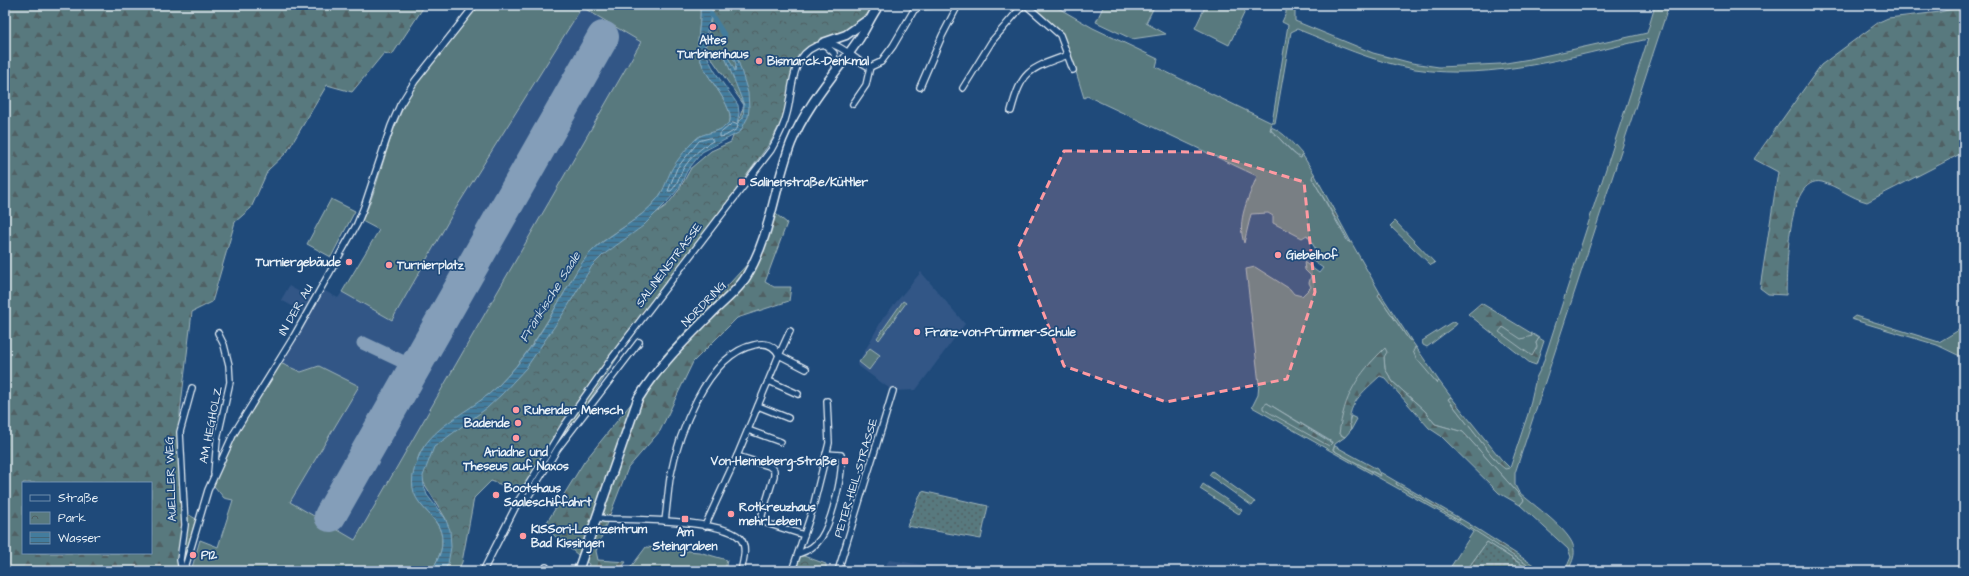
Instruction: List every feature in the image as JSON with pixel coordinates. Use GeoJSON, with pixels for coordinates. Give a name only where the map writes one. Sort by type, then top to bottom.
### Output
{"type":"FeatureCollection","features":[{"type":"Feature","properties":{"kind":"main road","name":"NORDRING"},"geometry":{"type":"LineString","coordinates":[[578,571],[638,398],[649,380],[664,361],[745,279],[756,259],[764,237],[792,141],[816,98],[860,38],[878,5]]}},
{"type":"Feature","properties":{"kind":"main road"},"geometry":{"type":"LineString","coordinates":[[823,43],[852,32],[870,18]]}},
{"type":"Feature","properties":{"kind":"street","name":"IN DER AU"},"geometry":{"type":"LineString","coordinates":[[183,571],[214,474],[233,435],[293,338],[356,224],[364,207],[391,126],[400,105],[415,81],[475,5]]}},
{"type":"Feature","properties":{"kind":"street"},"geometry":{"type":"LineString","coordinates":[[853,104],[866,85],[870,68],[881,62],[894,46],[914,10],[921,6],[932,5]]}},
{"type":"Feature","properties":{"kind":"street"},"geometry":{"type":"LineString","coordinates":[[920,87],[942,36],[958,5]]}},
{"type":"Feature","properties":{"kind":"street"},"geometry":{"type":"LineString","coordinates":[[963,88],[992,41],[1023,5]]}},
{"type":"Feature","properties":{"kind":"street"},"geometry":{"type":"LineString","coordinates":[[1026,5],[1060,35],[1073,70]]}},
{"type":"Feature","properties":{"kind":"street"},"geometry":{"type":"LineString","coordinates":[[823,43],[832,44],[848,53],[860,64],[870,68]]}},
{"type":"Feature","properties":{"kind":"street"},"geometry":{"type":"LineString","coordinates":[[823,43],[834,53],[836,71]]}},
{"type":"Feature","properties":{"kind":"street","name":"SALINENSTRASSE"},"geometry":{"type":"LineString","coordinates":[[483,571],[519,500],[545,456],[591,386],[771,150],[785,122],[796,69],[809,50],[823,43]]}},
{"type":"Feature","properties":{"kind":"street"},"geometry":{"type":"LineString","coordinates":[[1011,111],[1016,90],[1028,72],[1037,66],[1068,55]]}},
{"type":"Feature","properties":{"kind":"street"},"geometry":{"type":"LineString","coordinates":[[705,526],[737,456],[790,331]]}},
{"type":"Feature","properties":{"kind":"street","name":"AM HEGHOLZ"},"geometry":{"type":"LineString","coordinates":[[214,474],[217,440],[230,382],[229,365],[224,345],[218,333]]}},
{"type":"Feature","properties":{"kind":"street","name":"SALINENSTRASSE"},"geometry":{"type":"LineString","coordinates":[[519,500],[528,497],[558,448],[639,342]]}},
{"type":"Feature","properties":{"kind":"street"},"geometry":{"type":"LineString","coordinates":[[665,521],[670,478],[678,447],[687,423],[708,381],[727,358],[744,348],[764,344],[772,346],[776,349],[779,355],[806,369]]}},
{"type":"Feature","properties":{"kind":"street"},"geometry":{"type":"LineString","coordinates":[[769,381],[798,394]]}},
{"type":"Feature","properties":{"kind":"street","name":"AUELLER WEG"},"geometry":{"type":"LineString","coordinates":[[183,571],[180,560],[184,525],[180,432],[192,388]]}},
{"type":"Feature","properties":{"kind":"street","name":"PETER-HEIL-STRASSE"},"geometry":{"type":"LineString","coordinates":[[838,571],[893,391]]}},
{"type":"Feature","properties":{"kind":"street"},"geometry":{"type":"LineString","coordinates":[[792,571],[812,511],[829,443],[827,401]]}},
{"type":"Feature","properties":{"kind":"street"},"geometry":{"type":"LineString","coordinates":[[758,406],[788,418]]}},
{"type":"Feature","properties":{"kind":"street"},"geometry":{"type":"LineString","coordinates":[[748,430],[781,442]]}},
{"type":"Feature","properties":{"kind":"street"},"geometry":{"type":"LineString","coordinates":[[798,554],[814,546],[827,527],[842,466],[841,455],[826,454]]}},
{"type":"Feature","properties":{"kind":"street"},"geometry":{"type":"LineString","coordinates":[[737,456],[769,466],[774,470],[774,476],[762,515],[763,520],[766,523],[804,535]]}},
{"type":"Feature","properties":{"kind":"street"},"geometry":{"type":"LineString","coordinates":[[596,518],[665,521],[705,526],[733,533],[740,538],[744,545],[741,571]]}},
{"type":"Feature","properties":{"kind":"highlighted area"},"geometry":{"type":"Polygon","coordinates":[[[1064,151],[1205,152],[1304,182],[1315,292],[1287,379],[1166,402],[1064,366],[1018,248],[1064,151]]]}},
{"type":"Feature","properties":{"kind":"shaded area"},"geometry":{"type":"Polygon","coordinates":[[[582,6],[642,42],[355,540],[290,502],[358,386],[319,366],[301,373],[280,363],[323,290],[338,298],[342,292],[392,320],[456,208],[582,6]]]}},
{"type":"Feature","properties":{"kind":"shaded area","name":"Franz-von-Prümmer-Schule"},"geometry":{"type":"Polygon","coordinates":[[[921,272],[965,324],[916,390],[893,391],[857,365],[883,318],[921,272]]]}},
{"type":"Feature","properties":{"kind":"shaded area"},"geometry":{"type":"Polygon","coordinates":[[[289,286],[312,299],[305,313],[281,300],[289,286]]]}},
{"type":"Feature","properties":{"kind":"shaded area"},"geometry":{"type":"Polygon","coordinates":[[[889,560],[968,571],[882,571],[889,560]]]}},
{"type":"Feature","properties":{"kind":"green space"},"geometry":{"type":"Polygon","coordinates":[[[5,5],[425,5],[392,55],[384,53],[352,92],[327,85],[287,152],[268,170],[251,208],[235,222],[212,302],[192,312],[180,413],[186,513],[196,519],[180,571],[5,571],[5,5]]]}},
{"type":"Feature","properties":{"kind":"green space"},"geometry":{"type":"Polygon","coordinates":[[[478,5],[700,5],[698,43],[700,58],[706,72],[728,108],[730,121],[722,129],[696,139],[683,155],[658,198],[651,206],[637,218],[605,240],[586,258],[537,337],[507,376],[479,402],[437,432],[421,451],[415,468],[413,481],[414,492],[437,524],[441,533],[442,543],[440,554],[432,571],[191,571],[200,540],[218,547],[233,500],[224,498],[210,481],[280,363],[301,372],[319,366],[359,386],[290,502],[355,540],[641,42],[582,7],[456,208],[392,320],[342,292],[379,230],[362,221],[368,208],[389,143],[406,102],[434,58],[478,5]]]}},
{"type":"Feature","properties":{"kind":"green space"},"geometry":{"type":"Polygon","coordinates":[[[714,5],[874,5],[860,26],[809,50],[795,73],[781,122],[770,143],[650,308],[528,494],[491,481],[474,498],[462,562],[458,571],[437,571],[447,555],[446,519],[419,475],[431,447],[502,390],[592,260],[667,205],[679,190],[691,168],[711,151],[731,142],[744,105],[705,49],[714,5]]]}},
{"type":"Feature","properties":{"kind":"green space"},"geometry":{"type":"Polygon","coordinates":[[[1031,5],[1053,5],[1093,28],[1158,59],[1156,67],[1272,123],[1288,25],[1282,22],[1286,13],[1286,5],[1295,5],[1295,21],[1373,53],[1412,63],[1439,67],[1500,64],[1530,59],[1647,33],[1655,6],[1658,9],[1662,8],[1663,5],[1669,5],[1515,473],[1515,485],[1518,491],[1560,527],[1572,543],[1574,555],[1568,571],[1565,571],[1571,557],[1568,549],[1520,505],[1524,500],[1463,432],[1435,424],[1425,411],[1393,382],[1385,369],[1384,357],[1371,362],[1339,434],[1345,437],[1335,444],[1333,450],[1380,476],[1380,472],[1397,482],[1396,484],[1458,520],[1460,520],[1459,518],[1471,525],[1470,527],[1537,571],[1532,571],[1487,542],[1466,571],[1448,571],[1473,532],[1458,522],[1252,407],[1258,395],[1259,384],[1246,269],[1255,267],[1290,289],[1294,294],[1302,296],[1311,287],[1309,283],[1311,276],[1305,270],[1304,262],[1319,273],[1323,268],[1310,259],[1315,248],[1307,235],[1302,238],[1273,223],[1273,216],[1268,213],[1251,214],[1244,243],[1242,234],[1242,217],[1257,176],[1087,96],[1084,98],[1069,49],[1060,31],[1031,5]],[[1297,29],[1291,32],[1275,123],[1272,123],[1270,130],[1290,150],[1301,158],[1302,154],[1315,175],[1312,178],[1348,242],[1350,240],[1380,293],[1378,295],[1409,340],[1411,340],[1416,347],[1414,348],[1437,383],[1439,381],[1451,397],[1448,399],[1497,462],[1510,468],[1528,414],[1536,378],[1542,366],[1648,39],[1533,65],[1474,72],[1444,72],[1415,69],[1384,62],[1354,52],[1297,29]],[[1267,403],[1264,407],[1332,443],[1332,442],[1267,403]]]}},
{"type":"Feature","properties":{"kind":"green space"},"geometry":{"type":"Polygon","coordinates":[[[1104,5],[1155,5],[1146,23],[1166,34],[1132,39],[1096,22],[1104,5]]]}},
{"type":"Feature","properties":{"kind":"green space"},"geometry":{"type":"Polygon","coordinates":[[[1206,5],[1248,5],[1229,45],[1195,28],[1206,5]]]}},
{"type":"Feature","properties":{"kind":"green space"},"geometry":{"type":"Polygon","coordinates":[[[1964,6],[1964,43],[1961,51],[1964,50],[1964,152],[1867,202],[1855,198],[1822,182],[1810,184],[1801,193],[1795,208],[1788,247],[1786,295],[1768,294],[1760,288],[1778,172],[1754,159],[1821,65],[1879,22],[1888,18],[1940,12],[1964,6]]]}},
{"type":"Feature","properties":{"kind":"green space"},"geometry":{"type":"Polygon","coordinates":[[[1271,127],[1276,129],[1292,142],[1302,154],[1301,158],[1271,130],[1271,127]]]}},
{"type":"Feature","properties":{"kind":"green space"},"geometry":{"type":"Polygon","coordinates":[[[1313,175],[1315,175],[1350,240],[1350,243],[1312,178],[1313,175]]]}},
{"type":"Feature","properties":{"kind":"green space"},"geometry":{"type":"Polygon","coordinates":[[[331,199],[355,211],[331,257],[307,244],[331,199]]]}},
{"type":"Feature","properties":{"kind":"green space"},"geometry":{"type":"Polygon","coordinates":[[[772,211],[787,223],[765,282],[774,287],[791,287],[789,301],[737,318],[693,362],[660,431],[628,468],[596,551],[598,560],[626,562],[619,571],[587,571],[589,564],[544,527],[584,462],[638,395],[663,356],[752,259],[772,211]]]}},
{"type":"Feature","properties":{"kind":"green space"},"geometry":{"type":"Polygon","coordinates":[[[1395,221],[1435,263],[1431,265],[1390,226],[1395,221]]]}},
{"type":"Feature","properties":{"kind":"green space"},"geometry":{"type":"Polygon","coordinates":[[[1380,293],[1411,340],[1409,340],[1378,295],[1380,293]]]}},
{"type":"Feature","properties":{"kind":"green space"},"geometry":{"type":"Polygon","coordinates":[[[903,301],[906,303],[879,340],[877,338],[903,301]]]}},
{"type":"Feature","properties":{"kind":"green space"},"geometry":{"type":"Polygon","coordinates":[[[1481,303],[1531,333],[1532,336],[1521,339],[1503,327],[1499,332],[1532,356],[1537,347],[1536,343],[1539,338],[1544,341],[1536,365],[1530,363],[1468,314],[1481,303]]]}},
{"type":"Feature","properties":{"kind":"green space"},"geometry":{"type":"Polygon","coordinates":[[[1855,316],[1939,342],[1964,327],[1964,358],[1937,345],[1851,319],[1855,316]]]}},
{"type":"Feature","properties":{"kind":"green space"},"geometry":{"type":"Polygon","coordinates":[[[1452,322],[1457,323],[1427,347],[1423,345],[1422,341],[1452,322]]]}},
{"type":"Feature","properties":{"kind":"green space"},"geometry":{"type":"Polygon","coordinates":[[[1502,327],[1532,336],[1531,333],[1539,338],[1536,343],[1538,347],[1532,357],[1498,332],[1502,327]]]}},
{"type":"Feature","properties":{"kind":"green space"},"geometry":{"type":"Polygon","coordinates":[[[1416,347],[1439,381],[1437,383],[1416,358],[1413,351],[1416,347]]]}},
{"type":"Feature","properties":{"kind":"green space"},"geometry":{"type":"Polygon","coordinates":[[[870,348],[880,355],[869,370],[859,362],[870,348]]]}},
{"type":"Feature","properties":{"kind":"green space"},"geometry":{"type":"Polygon","coordinates":[[[1385,348],[1387,352],[1384,357],[1385,369],[1393,382],[1425,411],[1435,424],[1463,432],[1524,500],[1520,505],[1499,493],[1441,436],[1429,428],[1385,378],[1380,376],[1362,393],[1353,406],[1350,414],[1351,430],[1345,437],[1339,434],[1344,408],[1353,387],[1367,367],[1385,348]]]}},
{"type":"Feature","properties":{"kind":"green space"},"geometry":{"type":"Polygon","coordinates":[[[1451,397],[1510,468],[1505,469],[1497,462],[1448,399],[1451,397]]]}},
{"type":"Feature","properties":{"kind":"green space"},"geometry":{"type":"Polygon","coordinates":[[[1267,403],[1332,443],[1329,446],[1263,409],[1263,406],[1267,403]]]}},
{"type":"Feature","properties":{"kind":"green space"},"geometry":{"type":"Polygon","coordinates":[[[1351,416],[1357,419],[1351,430],[1349,422],[1351,416]]]}},
{"type":"Feature","properties":{"kind":"green space"},"geometry":{"type":"Polygon","coordinates":[[[1335,446],[1377,469],[1381,476],[1333,450],[1335,446]]]}},
{"type":"Feature","properties":{"kind":"green space"},"geometry":{"type":"Polygon","coordinates":[[[1212,471],[1255,502],[1252,506],[1209,475],[1212,471]]]}},
{"type":"Feature","properties":{"kind":"green space"},"geometry":{"type":"Polygon","coordinates":[[[1397,482],[1459,518],[1460,520],[1396,484],[1397,482]]]}},
{"type":"Feature","properties":{"kind":"green space"},"geometry":{"type":"Polygon","coordinates":[[[1203,484],[1242,510],[1239,514],[1200,489],[1203,484]]]}},
{"type":"Feature","properties":{"kind":"green space"},"geometry":{"type":"Polygon","coordinates":[[[922,491],[988,506],[981,539],[907,526],[922,491]]]}},
{"type":"Feature","properties":{"kind":"green space"},"geometry":{"type":"Polygon","coordinates":[[[1471,525],[1543,571],[1537,571],[1469,527],[1471,525]]]}},
{"type":"Feature","properties":{"kind":"green space"},"geometry":{"type":"Polygon","coordinates":[[[1487,542],[1531,571],[1466,571],[1487,542]]]}},
{"type":"Feature","properties":{"kind":"green space"},"geometry":{"type":"Polygon","coordinates":[[[646,547],[699,552],[727,560],[725,571],[707,569],[704,571],[628,571],[646,547]]]}},
{"type":"Feature","properties":{"kind":"green space"},"geometry":{"type":"Polygon","coordinates":[[[798,554],[826,564],[826,571],[792,571],[798,554]]]}},
{"type":"Feature","properties":{"kind":"water"},"geometry":{"type":"Polygon","coordinates":[[[700,5],[712,5],[705,42],[706,50],[708,58],[717,75],[738,105],[739,113],[737,124],[743,118],[744,105],[725,57],[727,55],[735,71],[736,64],[731,53],[734,51],[737,57],[748,93],[748,117],[740,132],[702,152],[687,171],[679,188],[666,203],[643,226],[603,255],[592,266],[565,311],[526,368],[502,394],[487,408],[434,447],[423,476],[424,486],[427,495],[445,518],[450,530],[451,547],[448,564],[444,571],[432,571],[441,550],[441,531],[436,522],[416,497],[413,486],[414,472],[420,454],[426,443],[445,425],[490,394],[499,385],[538,337],[577,270],[591,252],[607,238],[650,207],[662,192],[673,167],[693,142],[703,135],[722,129],[730,121],[728,108],[706,72],[700,58],[698,43],[700,5]]]}},
{"type":"Feature","properties":{"kind":"waterway"},"geometry":{"type":"LineString","coordinates":[[711,14],[725,36]]}},
{"type":"Feature","properties":{"kind":"taxiway"},"geometry":{"type":"LineString","coordinates":[[363,343],[414,367]]}},
{"type":"Feature","properties":{"kind":"runway"},"geometry":{"type":"LineString","coordinates":[[330,516],[603,37]]}},
{"type":"Feature","properties":{"kind":"place","name":"Altes Turbinenhaus"},"geometry":{"type":"Point","coordinates":[713,27]}},
{"type":"Feature","properties":{"kind":"place","name":"Bismarck-Denkmal"},"geometry":{"type":"Point","coordinates":[759,61]}},
{"type":"Feature","properties":{"kind":"place","name":"Salinenstraße/Küttler"},"geometry":{"type":"Point","coordinates":[742,182]}},
{"type":"Feature","properties":{"kind":"place","name":"Giebelhof"},"geometry":{"type":"Point","coordinates":[1278,255]}},
{"type":"Feature","properties":{"kind":"place","name":"Turniergebäude"},"geometry":{"type":"Point","coordinates":[349,262]}},
{"type":"Feature","properties":{"kind":"place","name":"Turnierplatz"},"geometry":{"type":"Point","coordinates":[389,265]}},
{"type":"Feature","properties":{"kind":"place","name":"Franz-von-Prümmer-Schule"},"geometry":{"type":"Point","coordinates":[917,332]}},
{"type":"Feature","properties":{"kind":"place","name":"Ruhender Mensch"},"geometry":{"type":"Point","coordinates":[516,410]}},
{"type":"Feature","properties":{"kind":"place","name":"Badende"},"geometry":{"type":"Point","coordinates":[518,423]}},
{"type":"Feature","properties":{"kind":"place","name":"Ariadne und Theseus auf Naxos"},"geometry":{"type":"Point","coordinates":[516,438]}},
{"type":"Feature","properties":{"kind":"place","name":"Von-Henneberg-Straße"},"geometry":{"type":"Point","coordinates":[845,461]}},
{"type":"Feature","properties":{"kind":"place","name":"Bootshaus Saaleschiffahrt"},"geometry":{"type":"Point","coordinates":[496,495]}},
{"type":"Feature","properties":{"kind":"place","name":"Rotkreuzhaus mehrLeben"},"geometry":{"type":"Point","coordinates":[731,514]}},
{"type":"Feature","properties":{"kind":"place","name":"Am Steingraben"},"geometry":{"type":"Point","coordinates":[685,519]}},
{"type":"Feature","properties":{"kind":"place","name":"KISSori-Lernzentrum Bad Kissingen"},"geometry":{"type":"Point","coordinates":[523,536]}},
{"type":"Feature","properties":{"kind":"place","name":"P12"},"geometry":{"type":"Point","coordinates":[193,555]}},
{"type":"Feature","properties":{"kind":"water label","name":"Fränkische Saale"},"geometry":{"type":"Point","coordinates":[550,297]}}]}
